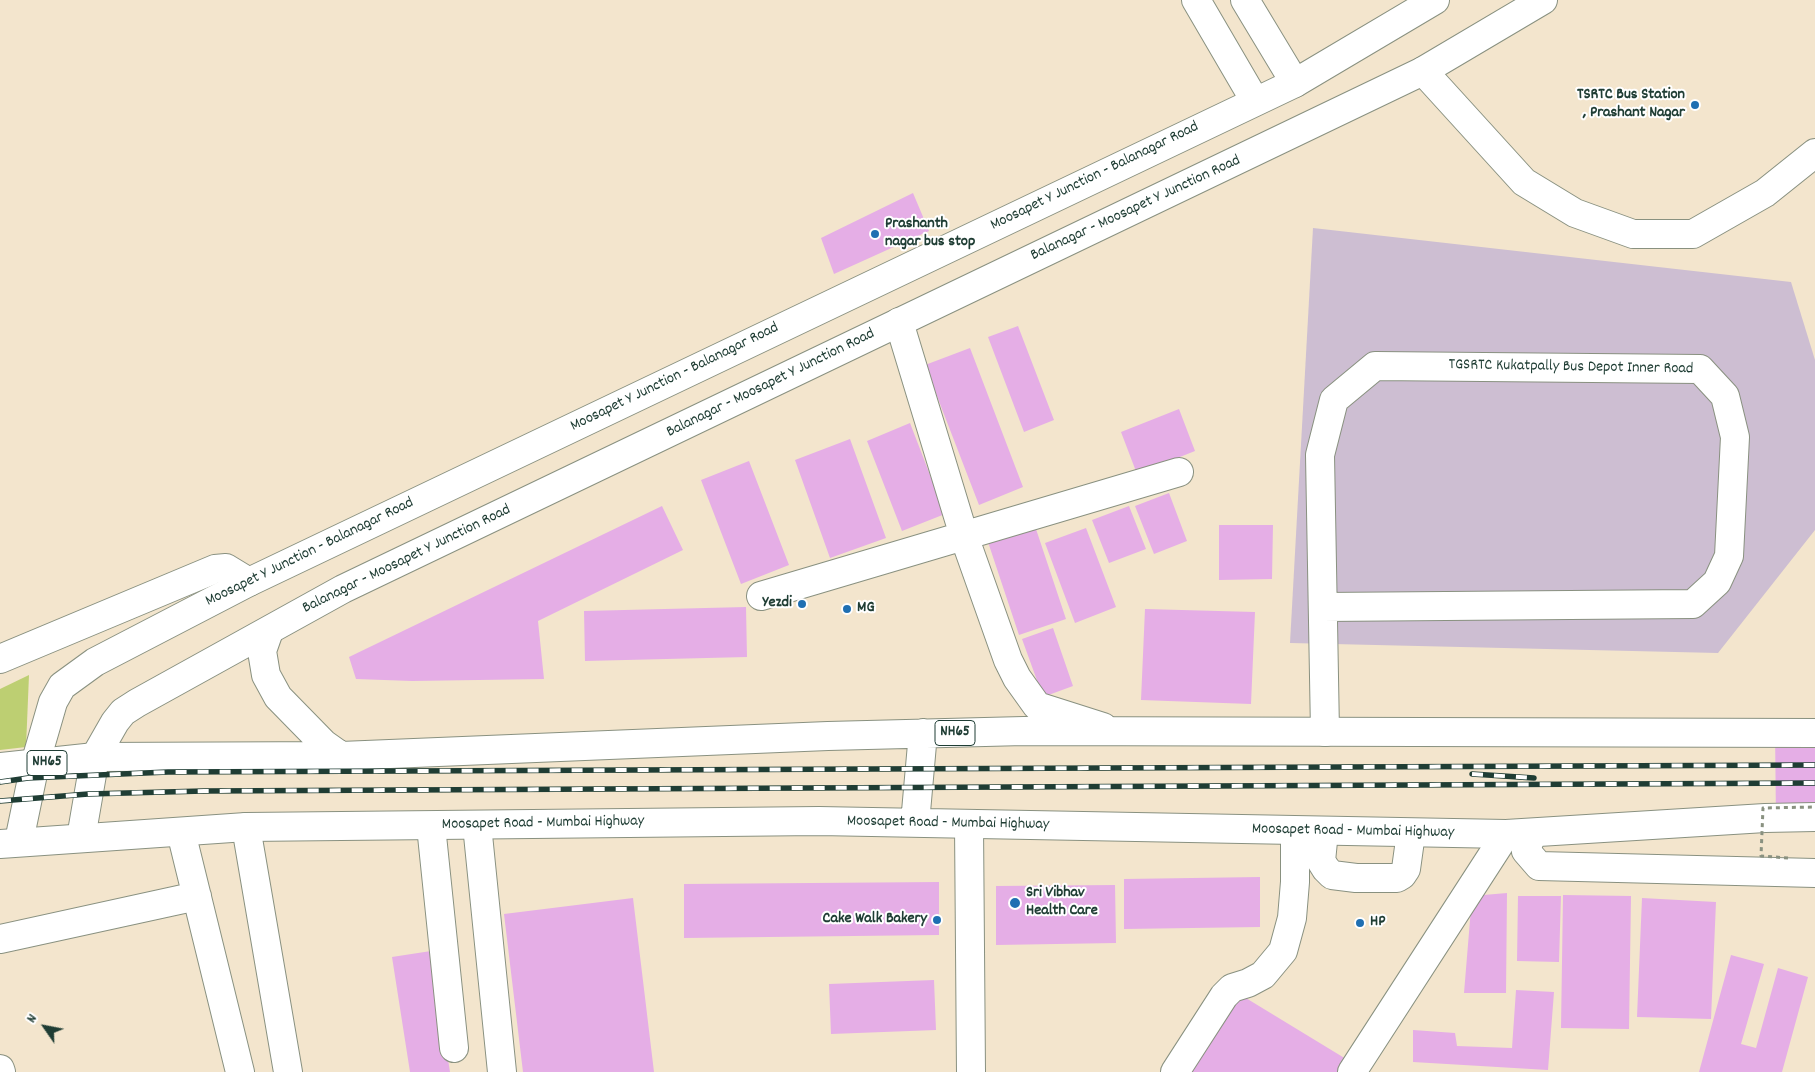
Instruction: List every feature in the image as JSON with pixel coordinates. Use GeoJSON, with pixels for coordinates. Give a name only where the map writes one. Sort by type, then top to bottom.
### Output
{"type":"FeatureCollection","features":[{"type":"Feature","properties":{"kind":"main road"},"geometry":{"type":"LineString","coordinates":[[1196,0],[1255,101]]}},
{"type":"Feature","properties":{"kind":"main road"},"geometry":{"type":"LineString","coordinates":[[1245,0],[1295,83]]}},
{"type":"Feature","properties":{"kind":"main road","name":"Moosapet Y Junction - Balanagar Road"},"geometry":{"type":"LineString","coordinates":[[10,843],[52,702],[62,686],[78,672],[249,582],[1295,83],[1435,0]]}},
{"type":"Feature","properties":{"kind":"main road","name":"Balanagar - Moosapet Y Junction Road"},"geometry":{"type":"LineString","coordinates":[[81,838],[95,757],[115,722],[123,712],[343,589],[1423,71],[1543,0]]}},
{"type":"Feature","properties":{"kind":"main road"},"geometry":{"type":"LineString","coordinates":[[1423,71],[1524,182],[1575,213],[1633,234],[1693,234],[1765,193],[1815,153]]}},
{"type":"Feature","properties":{"kind":"main road"},"geometry":{"type":"LineString","coordinates":[[899,322],[964,536],[1008,660],[1017,678],[1037,706],[1070,718],[1117,731]]}},
{"type":"Feature","properties":{"kind":"main road","name":"TGSRTC Kukatpally Bus Depot Inner Road"},"geometry":{"type":"LineString","coordinates":[[1323,607],[1693,604],[1716,582],[1729,556],[1735,437],[1726,396],[1700,368],[1375,366],[1334,400],[1320,454],[1325,732]]}},
{"type":"Feature","properties":{"kind":"main road"},"geometry":{"type":"LineString","coordinates":[[761,596],[1179,472]]}},
{"type":"Feature","properties":{"kind":"main road"},"geometry":{"type":"LineString","coordinates":[[0,659],[215,569],[226,568],[249,582]]}},
{"type":"Feature","properties":{"kind":"main road"},"geometry":{"type":"LineString","coordinates":[[269,631],[262,650],[266,674],[278,697],[324,744],[341,756]]}},
{"type":"Feature","properties":{"kind":"main road","name":"NH65"},"geometry":{"type":"LineString","coordinates":[[0,767],[95,757],[341,756],[922,733],[1117,731],[1815,733]]}},
{"type":"Feature","properties":{"kind":"main road"},"geometry":{"type":"LineString","coordinates":[[915,823],[922,733]]}},
{"type":"Feature","properties":{"kind":"main road","name":"Moosapet Road - Mumbai Highway"},"geometry":{"type":"LineString","coordinates":[[10,843],[246,827],[819,821],[1411,833],[1519,833],[1765,818],[1815,817]]}},
{"type":"Feature","properties":{"kind":"main road"},"geometry":{"type":"LineString","coordinates":[[477,825],[502,1072]]}},
{"type":"Feature","properties":{"kind":"main road"},"geometry":{"type":"LineString","coordinates":[[969,825],[971,1072]]}},
{"type":"Feature","properties":{"kind":"main road"},"geometry":{"type":"LineString","coordinates":[[431,826],[454,1048]]}},
{"type":"Feature","properties":{"kind":"main road"},"geometry":{"type":"LineString","coordinates":[[246,827],[288,1072]]}},
{"type":"Feature","properties":{"kind":"main road"},"geometry":{"type":"LineString","coordinates":[[1175,1072],[1224,996],[1232,988],[1248,983],[1263,975],[1283,951],[1292,918],[1295,882],[1295,830]]}},
{"type":"Feature","properties":{"kind":"main road"},"geometry":{"type":"LineString","coordinates":[[1324,831],[1321,862],[1332,874],[1356,878],[1397,878],[1402,875],[1406,870],[1411,833]]}},
{"type":"Feature","properties":{"kind":"main road"},"geometry":{"type":"LineString","coordinates":[[181,832],[240,1072]]}},
{"type":"Feature","properties":{"kind":"main road"},"geometry":{"type":"LineString","coordinates":[[1519,833],[1526,852],[1539,866],[1815,873]]}},
{"type":"Feature","properties":{"kind":"main road"},"geometry":{"type":"LineString","coordinates":[[1352,1072],[1519,833]]}},
{"type":"Feature","properties":{"kind":"main road"},"geometry":{"type":"LineString","coordinates":[[0,939],[197,896]]}},
{"type":"Feature","properties":{"kind":"path"},"geometry":{"type":"LineString","coordinates":[[1788,858],[1761,856],[1763,808],[1815,807]]}},
{"type":"Feature","properties":{"kind":"shaded area"},"geometry":{"type":"Polygon","coordinates":[[[1313,228],[1791,282],[1815,360],[1815,530],[1718,653],[1290,643],[1313,228]]]}},
{"type":"Feature","properties":{"kind":"green space"},"geometry":{"type":"Polygon","coordinates":[[[29,675],[26,747],[0,750],[0,689],[29,675]]]}},
{"type":"Feature","properties":{"kind":"building","name":"Prashanth nagar bus stop"},"geometry":{"type":"Polygon","coordinates":[[[913,193],[929,231],[834,274],[821,238],[913,193]]]}},
{"type":"Feature","properties":{"kind":"building"},"geometry":{"type":"Polygon","coordinates":[[[1018,326],[1054,420],[1024,432],[988,337],[1018,326]]]}},
{"type":"Feature","properties":{"kind":"building"},"geometry":{"type":"Polygon","coordinates":[[[970,348],[1023,487],[979,505],[925,365],[970,348]]]}},
{"type":"Feature","properties":{"kind":"building"},"geometry":{"type":"Polygon","coordinates":[[[1179,409],[1195,451],[1137,474],[1121,432],[1179,409]]]}},
{"type":"Feature","properties":{"kind":"building"},"geometry":{"type":"Polygon","coordinates":[[[910,423],[945,514],[902,531],[867,441],[910,423]]]}},
{"type":"Feature","properties":{"kind":"building"},"geometry":{"type":"Polygon","coordinates":[[[850,439],[886,538],[830,558],[795,460],[850,439]]]}},
{"type":"Feature","properties":{"kind":"building"},"geometry":{"type":"Polygon","coordinates":[[[749,461],[789,565],[741,584],[701,480],[749,461]]]}},
{"type":"Feature","properties":{"kind":"building"},"geometry":{"type":"Polygon","coordinates":[[[1169,493],[1187,541],[1154,554],[1135,506],[1169,493]]]}},
{"type":"Feature","properties":{"kind":"building"},"geometry":{"type":"Polygon","coordinates":[[[662,506],[683,550],[538,621],[544,679],[412,681],[356,679],[349,657],[662,506]]]}},
{"type":"Feature","properties":{"kind":"building"},"geometry":{"type":"Polygon","coordinates":[[[1129,506],[1146,549],[1109,563],[1092,520],[1129,506]]]}},
{"type":"Feature","properties":{"kind":"building"},"geometry":{"type":"Polygon","coordinates":[[[1219,525],[1273,525],[1272,579],[1219,580],[1219,525]]]}},
{"type":"Feature","properties":{"kind":"building"},"geometry":{"type":"Polygon","coordinates":[[[1035,526],[1066,619],[1019,635],[988,542],[1035,526]]]}},
{"type":"Feature","properties":{"kind":"building"},"geometry":{"type":"Polygon","coordinates":[[[1086,528],[1116,607],[1075,623],[1045,543],[1086,528]]]}},
{"type":"Feature","properties":{"kind":"building"},"geometry":{"type":"Polygon","coordinates":[[[746,607],[747,657],[585,661],[584,611],[746,607]]]}},
{"type":"Feature","properties":{"kind":"building"},"geometry":{"type":"Polygon","coordinates":[[[1145,609],[1255,612],[1251,704],[1141,700],[1145,609]]]}},
{"type":"Feature","properties":{"kind":"building"},"geometry":{"type":"Polygon","coordinates":[[[1053,628],[1073,686],[1043,697],[1022,639],[1053,628]]]}},
{"type":"Feature","properties":{"kind":"building"},"geometry":{"type":"Polygon","coordinates":[[[1775,729],[1815,729],[1815,821],[1776,822],[1775,729]]]}},
{"type":"Feature","properties":{"kind":"building"},"geometry":{"type":"Polygon","coordinates":[[[1260,877],[1260,927],[1124,929],[1124,879],[1260,877]]]}},
{"type":"Feature","properties":{"kind":"building"},"geometry":{"type":"Polygon","coordinates":[[[939,882],[939,935],[684,938],[684,884],[939,882]]]}},
{"type":"Feature","properties":{"kind":"building"},"geometry":{"type":"Polygon","coordinates":[[[1115,885],[1116,943],[996,945],[996,886],[1115,885]]]}},
{"type":"Feature","properties":{"kind":"building"},"geometry":{"type":"Polygon","coordinates":[[[1507,893],[1506,993],[1464,993],[1472,896],[1507,893]]]}},
{"type":"Feature","properties":{"kind":"building"},"geometry":{"type":"Polygon","coordinates":[[[1563,895],[1631,896],[1629,1029],[1561,1028],[1563,895]]]}},
{"type":"Feature","properties":{"kind":"building"},"geometry":{"type":"Polygon","coordinates":[[[1518,896],[1561,896],[1559,962],[1517,961],[1518,896]]]}},
{"type":"Feature","properties":{"kind":"building"},"geometry":{"type":"Polygon","coordinates":[[[633,898],[654,1072],[523,1072],[504,914],[633,898]]]}},
{"type":"Feature","properties":{"kind":"building"},"geometry":{"type":"Polygon","coordinates":[[[1642,898],[1716,902],[1711,1019],[1637,1017],[1642,898]]]}},
{"type":"Feature","properties":{"kind":"building"},"geometry":{"type":"Polygon","coordinates":[[[431,951],[450,1072],[410,1072],[392,957],[431,951]]]}},
{"type":"Feature","properties":{"kind":"building"},"geometry":{"type":"Polygon","coordinates":[[[1731,955],[1764,964],[1741,1044],[1756,1048],[1778,968],[1808,977],[1782,1072],[1699,1072],[1731,955]]]}},
{"type":"Feature","properties":{"kind":"building"},"geometry":{"type":"Polygon","coordinates":[[[934,980],[936,1030],[831,1034],[829,984],[934,980]]]}},
{"type":"Feature","properties":{"kind":"building"},"geometry":{"type":"Polygon","coordinates":[[[1516,990],[1554,992],[1548,1070],[1413,1062],[1413,1030],[1455,1033],[1457,1046],[1512,1048],[1516,990]]]}},
{"type":"Feature","properties":{"kind":"building"},"geometry":{"type":"Polygon","coordinates":[[[1236,992],[1351,1062],[1345,1072],[1187,1072],[1236,992]]]}},
{"type":"Feature","properties":{"kind":"railway"},"geometry":{"type":"LineString","coordinates":[[0,782],[28,778],[168,772],[1815,765]]}},
{"type":"Feature","properties":{"kind":"railway"},"geometry":{"type":"LineString","coordinates":[[1472,774],[1534,778]]}},
{"type":"Feature","properties":{"kind":"railway"},"geometry":{"type":"LineString","coordinates":[[0,801],[88,794],[204,791],[1815,783]]}},
{"type":"Feature","properties":{"kind":"place","name":"TSRTC Bus Station , Prashant Nagar"},"geometry":{"type":"Point","coordinates":[1695,105]}},
{"type":"Feature","properties":{"kind":"place","name":"Prashanth nagar bus stop"},"geometry":{"type":"Point","coordinates":[875,234]}},
{"type":"Feature","properties":{"kind":"place","name":"Yezdi"},"geometry":{"type":"Point","coordinates":[802,604]}},
{"type":"Feature","properties":{"kind":"place","name":"MG"},"geometry":{"type":"Point","coordinates":[847,609]}},
{"type":"Feature","properties":{"kind":"place","name":"Sri Vibhav Health Care"},"geometry":{"type":"Point","coordinates":[1015,903]}},
{"type":"Feature","properties":{"kind":"place","name":"Cake Walk Bakery"},"geometry":{"type":"Point","coordinates":[937,920]}},
{"type":"Feature","properties":{"kind":"place","name":"HP"},"geometry":{"type":"Point","coordinates":[1360,923]}}]}
